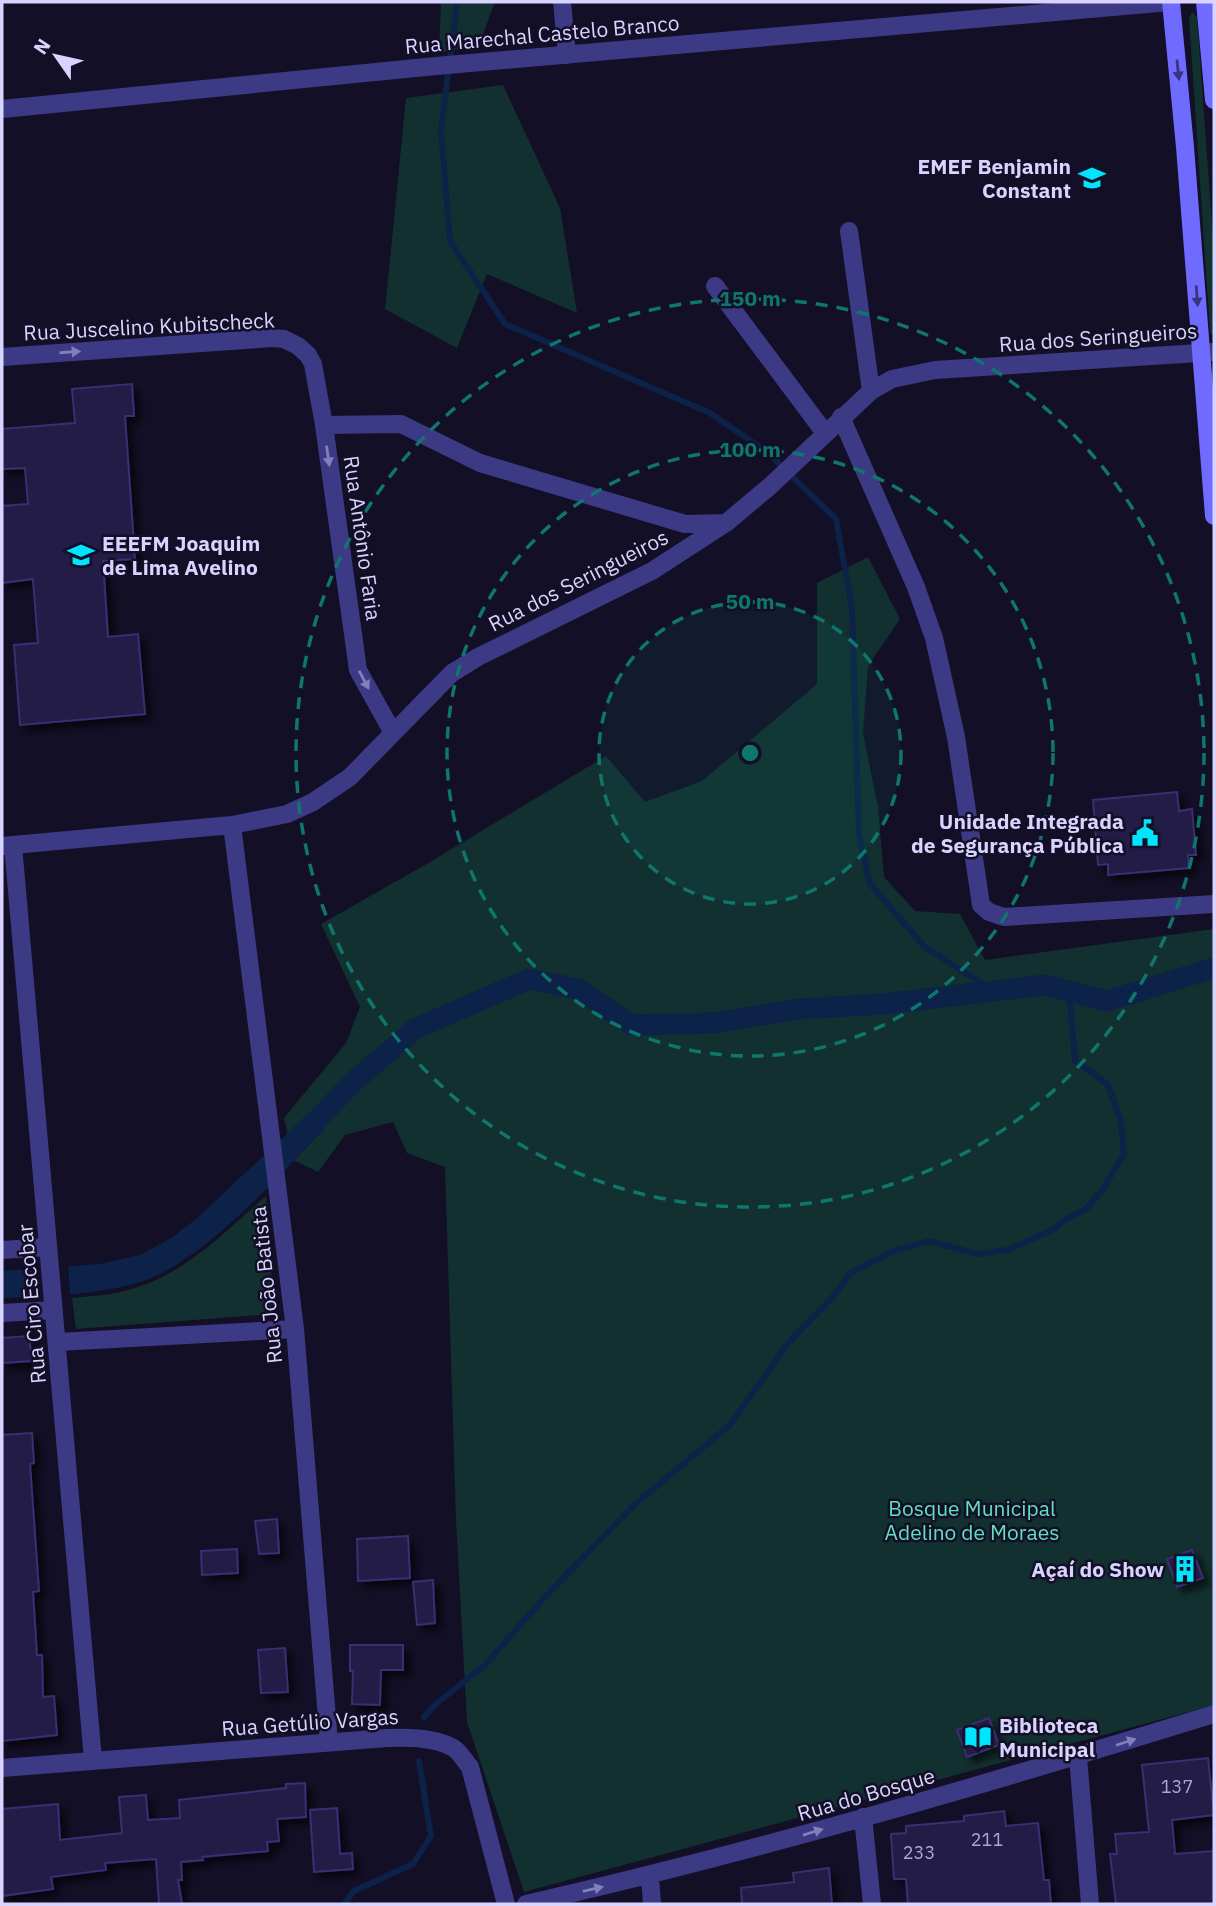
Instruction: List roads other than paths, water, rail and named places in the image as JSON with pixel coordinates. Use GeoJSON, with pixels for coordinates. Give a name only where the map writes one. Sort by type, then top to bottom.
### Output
{"type":"FeatureCollection","features":[{"type":"Feature","properties":{"kind":"street"},"geometry":{"type":"LineString","coordinates":[[562,2],[567,55]]}},
{"type":"Feature","properties":{"kind":"street"},"geometry":{"type":"LineString","coordinates":[[1171,2],[1208,353],[1214,516]]}},
{"type":"Feature","properties":{"kind":"street","name":"Rua Marechal Castelo Branco"},"geometry":{"type":"LineString","coordinates":[[2,109],[463,63],[1171,2]]}},
{"type":"Feature","properties":{"kind":"street"},"geometry":{"type":"LineString","coordinates":[[1205,2],[1214,100]]}},
{"type":"Feature","properties":{"kind":"street"},"geometry":{"type":"LineString","coordinates":[[849,231],[871,391]]}},
{"type":"Feature","properties":{"kind":"street"},"geometry":{"type":"LineString","coordinates":[[715,286],[825,433]]}},
{"type":"Feature","properties":{"kind":"street","name":"Rua Juscelino Kubitscheck"},"geometry":{"type":"LineString","coordinates":[[2,357],[272,338],[284,339],[298,346]]}},
{"type":"Feature","properties":{"kind":"street","name":"Rua Antônio Faria"},"geometry":{"type":"LineString","coordinates":[[298,346],[313,364],[358,670],[393,733]]}},
{"type":"Feature","properties":{"kind":"street","name":"Rua dos Seringueiros"},"geometry":{"type":"LineString","coordinates":[[8,846],[232,825],[286,814],[313,802],[350,778],[452,673],[469,662],[652,572],[726,523],[769,487],[841,417],[871,391],[892,379],[935,370],[1208,353]]}},
{"type":"Feature","properties":{"kind":"street"},"geometry":{"type":"LineString","coordinates":[[841,417],[916,587],[934,638],[956,737],[981,905],[989,912],[1004,917],[1214,904]]}},
{"type":"Feature","properties":{"kind":"street"},"geometry":{"type":"LineString","coordinates":[[324,425],[401,424],[480,463],[685,524],[726,523]]}},
{"type":"Feature","properties":{"kind":"street","name":"Rua João Batista"},"geometry":{"type":"LineString","coordinates":[[232,825],[295,1329],[329,1742]]}},
{"type":"Feature","properties":{"kind":"street","name":"Rua Ciro Escobar"},"geometry":{"type":"LineString","coordinates":[[8,846],[58,1342],[93,1760]]}},
{"type":"Feature","properties":{"kind":"street"},"geometry":{"type":"LineString","coordinates":[[2,1250],[49,1255]]}},
{"type":"Feature","properties":{"kind":"street"},"geometry":{"type":"LineString","coordinates":[[2,1313],[54,1303]]}},
{"type":"Feature","properties":{"kind":"street"},"geometry":{"type":"LineString","coordinates":[[58,1342],[295,1329]]}},
{"type":"Feature","properties":{"kind":"street","name":"Rua do Bosque"},"geometry":{"type":"LineString","coordinates":[[526,1904],[650,1876],[794,1838],[1078,1757],[1214,1714]]}},
{"type":"Feature","properties":{"kind":"street","name":"Rua Getúlio Vargas"},"geometry":{"type":"LineString","coordinates":[[2,1768],[329,1742],[405,1738],[439,1742],[456,1749],[470,1767],[506,1904]]}},
{"type":"Feature","properties":{"kind":"street"},"geometry":{"type":"LineString","coordinates":[[1078,1757],[1090,1904]]}},
{"type":"Feature","properties":{"kind":"street"},"geometry":{"type":"LineString","coordinates":[[863,1817],[872,1904]]}},
{"type":"Feature","properties":{"kind":"street"},"geometry":{"type":"LineString","coordinates":[[650,1876],[652,1904]]}},
{"type":"Feature","properties":{"kind":"water"},"geometry":{"type":"Polygon","coordinates":[[[308,1114],[325,1129],[238,1216],[189,1257],[140,1282],[107,1290],[2,1298],[2,1271],[99,1264],[140,1255],[171,1238],[196,1219],[308,1114]]]}},
{"type":"Feature","properties":{"kind":"waterway"},"geometry":{"type":"LineString","coordinates":[[457,2],[441,130],[450,241],[505,324],[710,413],[767,452],[836,519],[852,608],[859,835],[870,884],[924,946],[995,992]]}},
{"type":"Feature","properties":{"kind":"waterway"},"geometry":{"type":"LineString","coordinates":[[297,1141],[352,1083],[415,1029],[529,979],[578,989],[632,1025],[714,1023],[798,1009],[883,1004],[1045,985],[1107,1001],[1214,968]]}},
{"type":"Feature","properties":{"kind":"waterway"},"geometry":{"type":"LineString","coordinates":[[424,1717],[486,1664],[543,1599],[634,1505],[730,1425],[789,1342],[831,1299],[851,1273],[894,1251],[929,1241],[978,1254],[1008,1250],[1054,1229],[1064,1220],[1086,1209],[1103,1189],[1124,1154],[1121,1121],[1108,1085],[1075,1060],[1070,1002],[1078,994]]}},
{"type":"Feature","properties":{"kind":"waterway"},"geometry":{"type":"LineString","coordinates":[[344,1904],[354,1891],[413,1864],[431,1836],[419,1761]]}},
{"type":"Feature","properties":{"kind":"place","name":"EMEF Benjamin Constant"},"geometry":{"type":"Point","coordinates":[1092,178]}},
{"type":"Feature","properties":{"kind":"place","name":"EEEFM Joaquim de Lima Avelino"},"geometry":{"type":"Point","coordinates":[81,555]}},
{"type":"Feature","properties":{"kind":"place","name":"Unidade Integrada de Segurança Pública"},"geometry":{"type":"Point","coordinates":[1145,833]}},
{"type":"Feature","properties":{"kind":"place","name":"Açaí do Show"},"geometry":{"type":"Point","coordinates":[1185,1569]}},
{"type":"Feature","properties":{"kind":"place","name":"Biblioteca Municipal"},"geometry":{"type":"Point","coordinates":[978,1737]}},
{"type":"Feature","properties":{"kind":"park label","name":"Bosque Municipal Adelino de Moraes"},"geometry":{"type":"Point","coordinates":[972,1520]}}]}
